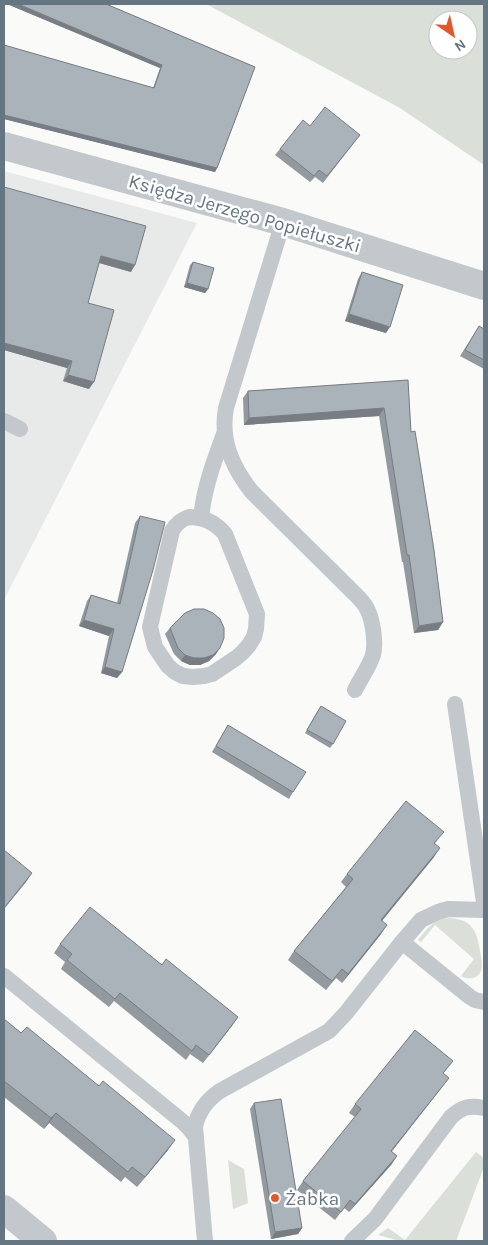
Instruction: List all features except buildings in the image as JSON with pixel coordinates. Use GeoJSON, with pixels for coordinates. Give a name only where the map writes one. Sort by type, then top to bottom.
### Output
{"type":"FeatureCollection","features":[{"type":"Feature","properties":{"kind":"street","name":"Księdza Jerzego Popiełuszki"},"geometry":{"type":"LineString","coordinates":[[4,146],[284,222],[484,286]]}},
{"type":"Feature","properties":{"kind":"street"},"geometry":{"type":"LineString","coordinates":[[4,1209],[44,1241]]}},
{"type":"Feature","properties":{"kind":"lane"},"geometry":{"type":"LineString","coordinates":[[284,222],[226,408],[224,434],[239,474],[252,492],[361,600],[368,610],[372,621],[375,646],[355,690]]}},
{"type":"Feature","properties":{"kind":"lane"},"geometry":{"type":"LineString","coordinates":[[4,420],[20,429]]}},
{"type":"Feature","properties":{"kind":"lane"},"geometry":{"type":"LineString","coordinates":[[201,518],[205,491],[224,434]]}},
{"type":"Feature","properties":{"kind":"lane"},"geometry":{"type":"LineString","coordinates":[[188,517],[201,518],[212,522],[225,534],[253,604],[256,614],[256,629],[249,645],[229,664],[212,674],[193,677],[183,676],[168,666],[155,647],[150,627],[172,532],[182,519],[188,517]]}},
{"type":"Feature","properties":{"kind":"lane"},"geometry":{"type":"LineString","coordinates":[[455,704],[484,902]]}},
{"type":"Feature","properties":{"kind":"lane"},"geometry":{"type":"LineString","coordinates":[[206,1241],[195,1127],[197,1119],[206,1103],[212,1096],[329,1031],[346,1013],[420,920],[448,910],[484,910]]}},
{"type":"Feature","properties":{"kind":"lane"},"geometry":{"type":"LineString","coordinates":[[402,942],[470,997],[484,1002]]}},
{"type":"Feature","properties":{"kind":"lane"},"geometry":{"type":"LineString","coordinates":[[4,976],[183,1122],[196,1137]]}},
{"type":"Feature","properties":{"kind":"lane"},"geometry":{"type":"LineString","coordinates":[[352,1241],[375,1219],[451,1117],[465,1107],[484,1108]]}},
{"type":"Feature","properties":{"kind":"shaded area"},"geometry":{"type":"Polygon","coordinates":[[[206,4],[484,4],[484,165],[400,108],[206,4]]]}},
{"type":"Feature","properties":{"kind":"shaded area"},"geometry":{"type":"Polygon","coordinates":[[[4,171],[197,223],[4,600],[4,171]]]}},
{"type":"Feature","properties":{"kind":"shaded area"},"geometry":{"type":"Polygon","coordinates":[[[449,918],[463,921],[472,927],[475,932],[479,944],[482,967],[477,976],[468,978],[461,976],[474,959],[435,925],[421,942],[418,940],[434,923],[449,918]]]}},
{"type":"Feature","properties":{"kind":"shaded area"},"geometry":{"type":"Polygon","coordinates":[[[476,1152],[484,1158],[484,1167],[456,1241],[400,1241],[378,1235],[388,1228],[405,1240],[476,1152]]]}},
{"type":"Feature","properties":{"kind":"shaded area"},"geometry":{"type":"Polygon","coordinates":[[[228,1160],[244,1169],[248,1203],[233,1209],[228,1160]]]}},
{"type":"Feature","properties":{"kind":"place","name":"Żabka"},"geometry":{"type":"Point","coordinates":[275,1198]}}]}
